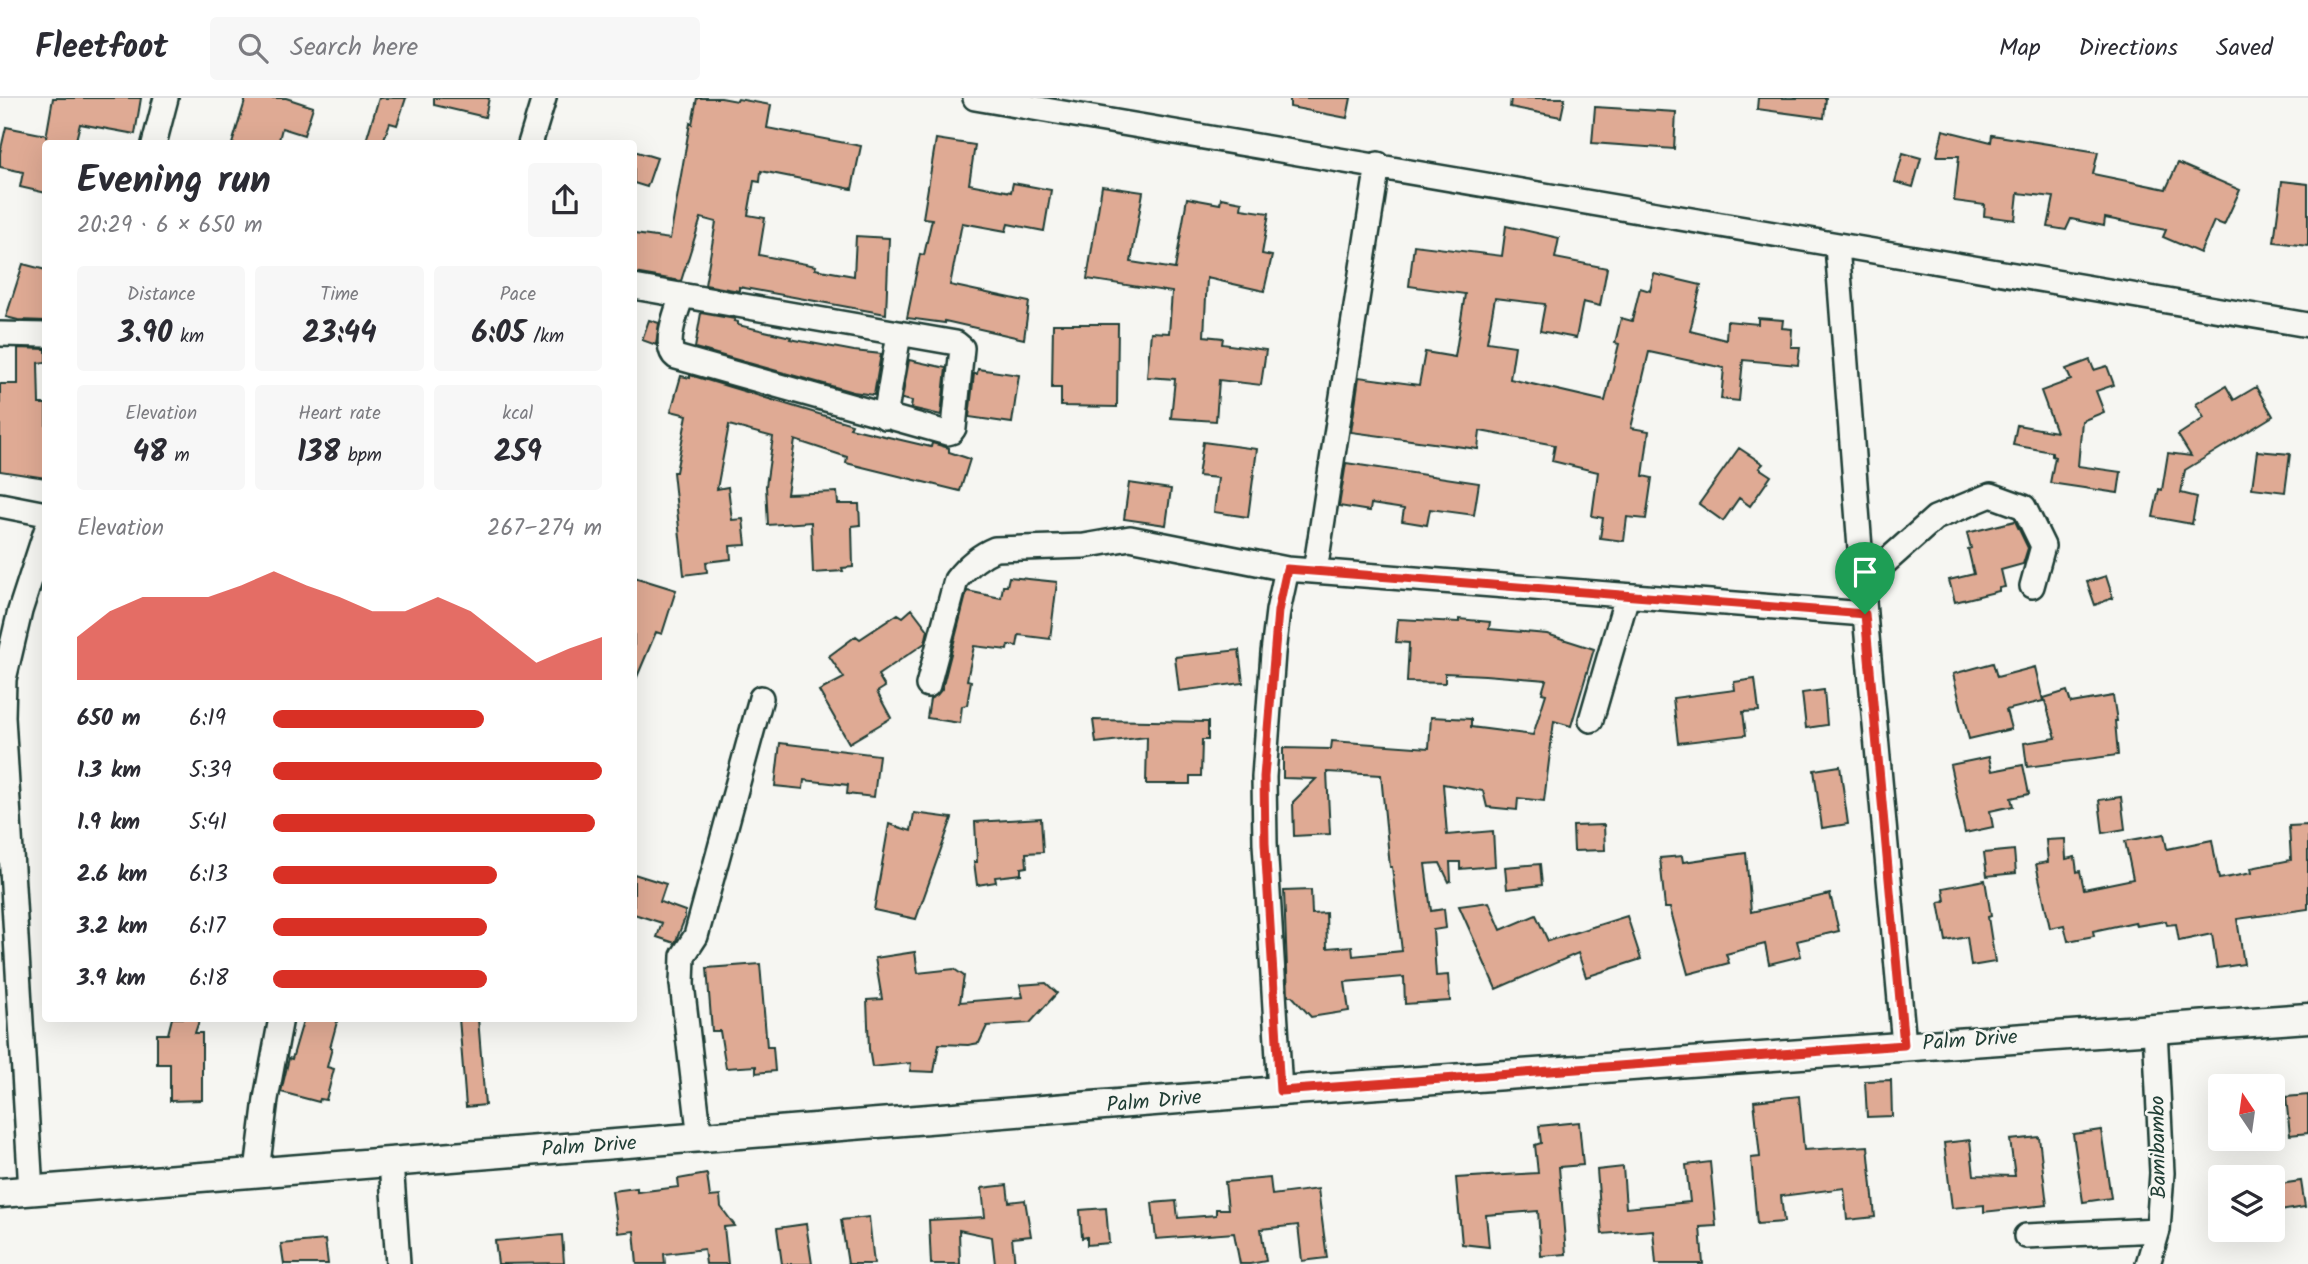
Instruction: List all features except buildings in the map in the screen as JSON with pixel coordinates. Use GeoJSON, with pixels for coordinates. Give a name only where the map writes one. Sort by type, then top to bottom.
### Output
{"type":"FeatureCollection","features":[{"type":"Feature","properties":{"kind":"street"},"geometry":{"type":"LineString","coordinates":[[155,140],[166,98]]}},
{"type":"Feature","properties":{"kind":"street"},"geometry":{"type":"LineString","coordinates":[[531,140],[544,98]]}},
{"type":"Feature","properties":{"kind":"street"},"geometry":{"type":"LineString","coordinates":[[975,98],[1378,164],[1836,246],[2308,325]]}},
{"type":"Feature","properties":{"kind":"street"},"geometry":{"type":"LineString","coordinates":[[1315,571],[1378,164]]}},
{"type":"Feature","properties":{"kind":"street"},"geometry":{"type":"LineString","coordinates":[[1836,246],[1865,614],[1904,1045]]}},
{"type":"Feature","properties":{"kind":"street"},"geometry":{"type":"LineString","coordinates":[[637,288],[960,344],[962,348],[954,428],[947,433],[885,417],[676,356],[671,353],[670,348],[674,319],[682,296]]}},
{"type":"Feature","properties":{"kind":"street"},"geometry":{"type":"LineString","coordinates":[[0,334],[42,335]]}},
{"type":"Feature","properties":{"kind":"street"},"geometry":{"type":"LineString","coordinates":[[885,417],[899,334]]}},
{"type":"Feature","properties":{"kind":"street"},"geometry":{"type":"LineString","coordinates":[[1862,576],[1871,575],[1935,518],[1991,495],[2024,507],[2043,546],[2032,586]]}},
{"type":"Feature","properties":{"kind":"street"},"geometry":{"type":"LineString","coordinates":[[0,505],[42,513]]}},
{"type":"Feature","properties":{"kind":"street"},"geometry":{"type":"LineString","coordinates":[[928,685],[956,580],[968,565],[995,549],[1084,546],[1130,538],[1287,569],[1865,614]]}},
{"type":"Feature","properties":{"kind":"street"},"geometry":{"type":"LineString","coordinates":[[31,1191],[3,718],[4,678],[20,611],[42,543]]}},
{"type":"Feature","properties":{"kind":"street"},"geometry":{"type":"LineString","coordinates":[[1280,1091],[1265,843],[1264,777],[1278,611],[1287,569]]}},
{"type":"Feature","properties":{"kind":"street"},"geometry":{"type":"LineString","coordinates":[[1591,720],[1627,596]]}},
{"type":"Feature","properties":{"kind":"street"},"geometry":{"type":"LineString","coordinates":[[700,1139],[682,984],[683,956],[696,936],[761,698]]}},
{"type":"Feature","properties":{"kind":"street","name":"Palm Drive"},"geometry":{"type":"LineString","coordinates":[[0,1193],[1280,1091],[2308,1018]]}},
{"type":"Feature","properties":{"kind":"street"},"geometry":{"type":"LineString","coordinates":[[257,1171],[266,1099],[280,1022]]}},
{"type":"Feature","properties":{"kind":"street","name":"Bamibambo"},"geometry":{"type":"LineString","coordinates":[[2148,1264],[2158,1230],[2162,1173],[2155,1028]]}},
{"type":"Feature","properties":{"kind":"street"},"geometry":{"type":"LineString","coordinates":[[391,1161],[398,1264]]}},
{"type":"Feature","properties":{"kind":"street"},"geometry":{"type":"LineString","coordinates":[[2026,1236],[2158,1230]]}},
{"type":"Feature","properties":{"kind":"route"},"geometry":{"type":"LineString","coordinates":[[1287,569],[1865,614],[1904,1045],[1280,1091],[1265,843],[1264,777],[1273,653],[1287,569]]}}]}
